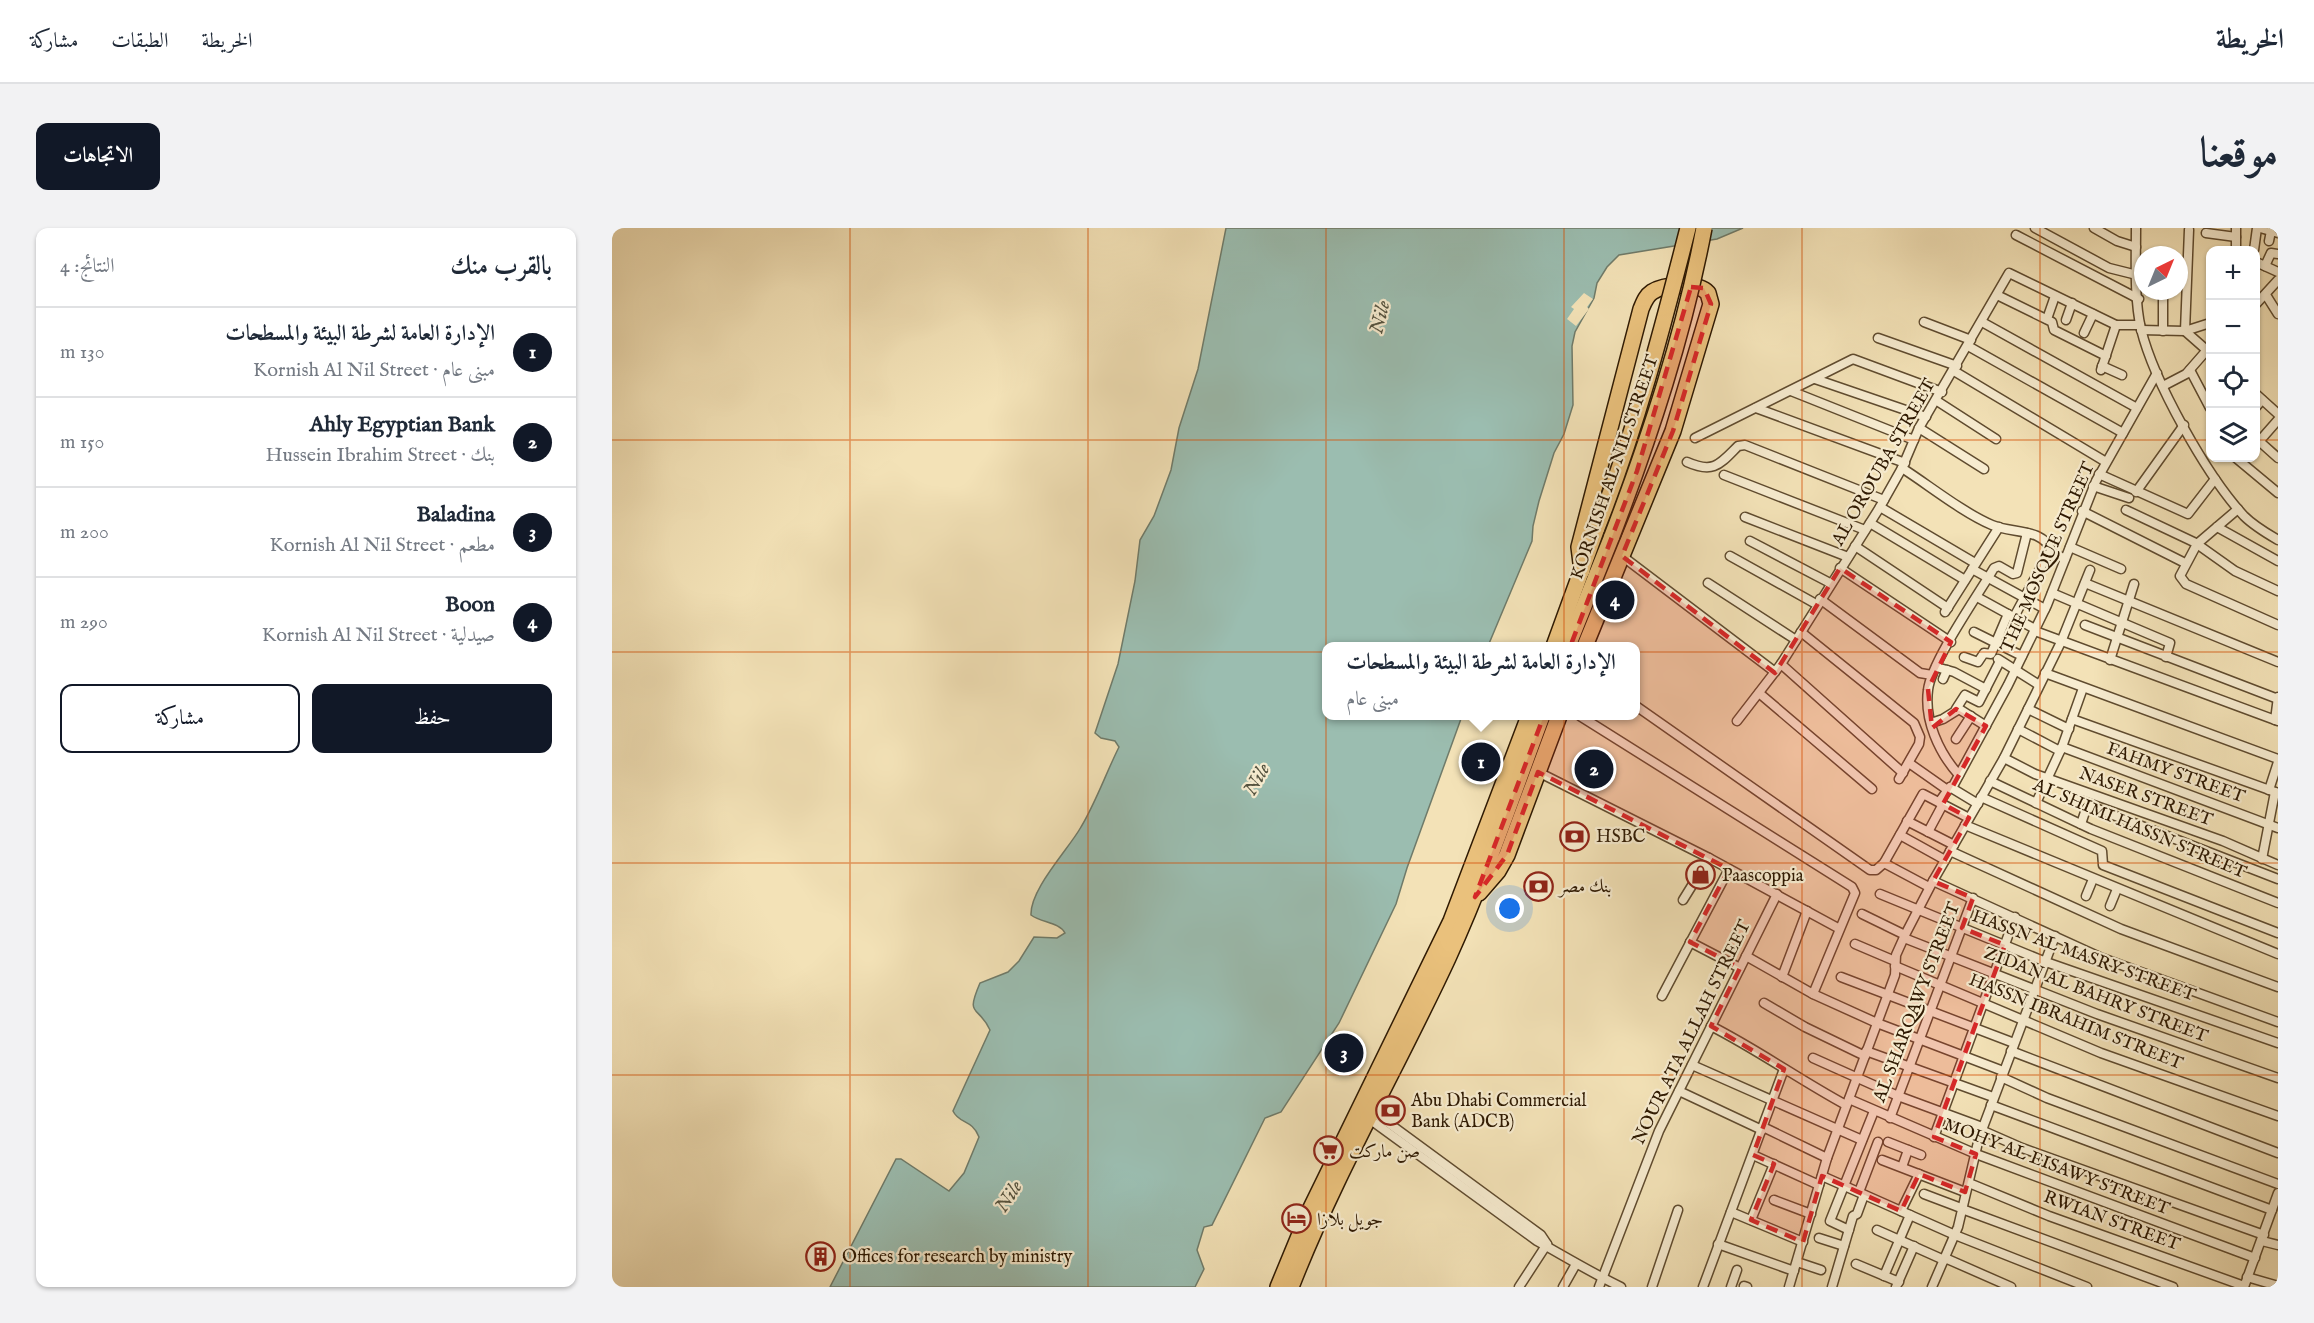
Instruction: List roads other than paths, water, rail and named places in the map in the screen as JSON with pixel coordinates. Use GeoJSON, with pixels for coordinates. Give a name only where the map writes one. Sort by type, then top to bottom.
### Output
{"type":"FeatureCollection","features":[{"type":"Feature","properties":{"kind":"highway","name":"KORNISH AL NIL STREET"},"geometry":{"type":"LineString","coordinates":[[1555,642],[1624,460],[1642,404],[1688,228]]}},
{"type":"Feature","properties":{"kind":"highway","name":"KORNISH AL NIL STREET"},"geometry":{"type":"LineString","coordinates":[[1570,642],[1637,471],[1672,364],[1704,228]]}},
{"type":"Feature","properties":{"kind":"highway"},"geometry":{"type":"LineString","coordinates":[[1582,571],[1579,558],[1581,536],[1645,299],[1661,288],[1699,286],[1704,288],[1711,298],[1708,315],[1673,431],[1587,642]]}},
{"type":"Feature","properties":{"kind":"highway"},"geometry":{"type":"LineString","coordinates":[[1278,1287],[1310,1212],[1451,921],[1527,720]]}},
{"type":"Feature","properties":{"kind":"highway"},"geometry":{"type":"LineString","coordinates":[[1295,1285],[1370,1115],[1448,958],[1475,897],[1541,720]]}},
{"type":"Feature","properties":{"kind":"highway"},"geometry":{"type":"LineString","coordinates":[[1475,897],[1498,871],[1507,855],[1558,720]]}},
{"type":"Feature","properties":{"kind":"street"},"geometry":{"type":"LineString","coordinates":[[2035,228],[2096,262],[2134,274]]}},
{"type":"Feature","properties":{"kind":"street"},"geometry":{"type":"LineString","coordinates":[[2094,228],[2117,241],[2134,246]]}},
{"type":"Feature","properties":{"kind":"street"},"geometry":{"type":"LineString","coordinates":[[2136,228],[2136,246]]}},
{"type":"Feature","properties":{"kind":"street"},"geometry":{"type":"LineString","coordinates":[[2255,246],[2258,228],[2274,232],[2269,241]]}},
{"type":"Feature","properties":{"kind":"street"},"geometry":{"type":"LineString","coordinates":[[2185,331],[2189,230]]}},
{"type":"Feature","properties":{"kind":"street"},"geometry":{"type":"LineString","coordinates":[[2206,233],[2236,232]]}},
{"type":"Feature","properties":{"kind":"street"},"geometry":{"type":"LineString","coordinates":[[2016,235],[2134,296]]}},
{"type":"Feature","properties":{"kind":"street"},"geometry":{"type":"LineString","coordinates":[[2265,266],[2271,253],[2278,254]]}},
{"type":"Feature","properties":{"kind":"street"},"geometry":{"type":"LineString","coordinates":[[2260,264],[2278,273]]}},
{"type":"Feature","properties":{"kind":"street","name":"AL OROUBA STREET"},"geometry":{"type":"LineString","coordinates":[[1737,721],[1781,664],[1882,503],[1903,465],[1919,428],[1937,401],[2009,273],[2055,296]]}},
{"type":"Feature","properties":{"kind":"street"},"geometry":{"type":"LineString","coordinates":[[2260,300],[2278,280]]}},
{"type":"Feature","properties":{"kind":"street"},"geometry":{"type":"LineString","coordinates":[[1997,295],[2047,319],[2054,323],[2054,330],[2106,356]]}},
{"type":"Feature","properties":{"kind":"street"},"geometry":{"type":"LineString","coordinates":[[2266,295],[2278,314]]}},
{"type":"Feature","properties":{"kind":"street"},"geometry":{"type":"LineString","coordinates":[[2047,319],[2055,296],[2124,327],[2185,331],[2206,325]]}},
{"type":"Feature","properties":{"kind":"street"},"geometry":{"type":"LineString","coordinates":[[2139,300],[2141,328],[2157,373],[2204,462],[2238,509],[2253,525],[2278,540]]}},
{"type":"Feature","properties":{"kind":"street"},"geometry":{"type":"LineString","coordinates":[[2163,300],[2163,331]]}},
{"type":"Feature","properties":{"kind":"street"},"geometry":{"type":"LineString","coordinates":[[2066,320],[2072,303]]}},
{"type":"Feature","properties":{"kind":"street"},"geometry":{"type":"LineString","coordinates":[[2084,333],[2093,314]]}},
{"type":"Feature","properties":{"kind":"street"},"geometry":{"type":"LineString","coordinates":[[1924,322],[1970,343],[2123,433]]}},
{"type":"Feature","properties":{"kind":"street"},"geometry":{"type":"LineString","coordinates":[[1982,322],[2137,408]]}},
{"type":"Feature","properties":{"kind":"street"},"geometry":{"type":"LineString","coordinates":[[2116,325],[2102,368],[2122,375]]}},
{"type":"Feature","properties":{"kind":"street"},"geometry":{"type":"LineString","coordinates":[[2185,331],[2206,349]]}},
{"type":"Feature","properties":{"kind":"street"},"geometry":{"type":"LineString","coordinates":[[1878,338],[1955,369],[2106,462]]}},
{"type":"Feature","properties":{"kind":"street"},"geometry":{"type":"LineString","coordinates":[[2163,386],[2182,378],[2207,354]]}},
{"type":"Feature","properties":{"kind":"street"},"geometry":{"type":"LineString","coordinates":[[1695,438],[1851,360],[1858,360],[1942,392]]}},
{"type":"Feature","properties":{"kind":"street"},"geometry":{"type":"LineString","coordinates":[[2190,370],[2206,399]]}},
{"type":"Feature","properties":{"kind":"street","name":"THE MOSQUE STREET"},"geometry":{"type":"LineString","coordinates":[[1941,803],[1986,726],[2035,630],[2099,474],[2157,373]]}},
{"type":"Feature","properties":{"kind":"street"},"geometry":{"type":"LineString","coordinates":[[1815,379],[1926,417]]}},
{"type":"Feature","properties":{"kind":"street"},"geometry":{"type":"LineString","coordinates":[[1791,391],[1914,440]]}},
{"type":"Feature","properties":{"kind":"street"},"geometry":{"type":"LineString","coordinates":[[1937,401],[1996,439]]}},
{"type":"Feature","properties":{"kind":"street"},"geometry":{"type":"LineString","coordinates":[[2260,401],[2278,414]]}},
{"type":"Feature","properties":{"kind":"street"},"geometry":{"type":"LineString","coordinates":[[1756,408],[1903,465],[1999,527],[2027,532],[2047,542],[2052,552],[2065,559]]}},
{"type":"Feature","properties":{"kind":"street"},"geometry":{"type":"LineString","coordinates":[[2260,440],[2278,420]]}},
{"type":"Feature","properties":{"kind":"street"},"geometry":{"type":"LineString","coordinates":[[2133,495],[2184,425]]}},
{"type":"Feature","properties":{"kind":"street"},"geometry":{"type":"LineString","coordinates":[[1919,428],[1984,469]]}},
{"type":"Feature","properties":{"kind":"street"},"geometry":{"type":"LineString","coordinates":[[1687,462],[1710,468],[1726,461],[1738,446],[1745,445],[1882,503],[1988,578],[2045,609]]}},
{"type":"Feature","properties":{"kind":"street"},"geometry":{"type":"LineString","coordinates":[[2260,445],[2278,458]]}},
{"type":"Feature","properties":{"kind":"street"},"geometry":{"type":"LineString","coordinates":[[2243,462],[2278,493]]}},
{"type":"Feature","properties":{"kind":"street"},"geometry":{"type":"LineString","coordinates":[[1724,474],[1867,526],[1965,580]]}},
{"type":"Feature","properties":{"kind":"street"},"geometry":{"type":"LineString","coordinates":[[2099,474],[2133,495]]}},
{"type":"Feature","properties":{"kind":"street"},"geometry":{"type":"LineString","coordinates":[[2093,486],[2133,495],[2188,514],[2215,479]]}},
{"type":"Feature","properties":{"kind":"street"},"geometry":{"type":"LineString","coordinates":[[2238,509],[2198,544],[2185,563],[2180,576],[2186,584],[2278,625]]}},
{"type":"Feature","properties":{"kind":"street"},"geometry":{"type":"LineString","coordinates":[[2126,510],[2198,544],[2235,571],[2278,591]]}},
{"type":"Feature","properties":{"kind":"street"},"geometry":{"type":"LineString","coordinates":[[2082,511],[2185,563]]}},
{"type":"Feature","properties":{"kind":"street"},"geometry":{"type":"LineString","coordinates":[[1745,517],[1848,557]]}},
{"type":"Feature","properties":{"kind":"street"},"geometry":{"type":"LineString","coordinates":[[1855,546],[1946,610],[1999,527]]}},
{"type":"Feature","properties":{"kind":"street"},"geometry":{"type":"LineString","coordinates":[[2217,527],[2278,561]]}},
{"type":"Feature","properties":{"kind":"street"},"geometry":{"type":"LineString","coordinates":[[1959,775],[1946,758],[1930,721],[1928,697],[1934,671],[1997,566],[2013,574],[2017,573],[2027,532]]}},
{"type":"Feature","properties":{"kind":"street"},"geometry":{"type":"LineString","coordinates":[[1750,541],[1830,584]]}},
{"type":"Feature","properties":{"kind":"street"},"geometry":{"type":"LineString","coordinates":[[2070,547],[2121,569]]}},
{"type":"Feature","properties":{"kind":"street"},"geometry":{"type":"LineString","coordinates":[[1989,654],[2052,552]]}},
{"type":"Feature","properties":{"kind":"street"},"geometry":{"type":"LineString","coordinates":[[1622,556],[1775,672]]}},
{"type":"Feature","properties":{"kind":"street"},"geometry":{"type":"LineString","coordinates":[[1730,556],[1818,602],[1920,673],[1947,670],[1986,689]]}},
{"type":"Feature","properties":{"kind":"street"},"geometry":{"type":"LineString","coordinates":[[1840,568],[1951,642]]}},
{"type":"Feature","properties":{"kind":"street"},"geometry":{"type":"LineString","coordinates":[[1789,1287],[1827,1158],[1887,995],[1904,937],[1931,884],[2004,758],[2061,642],[2090,570]]}},
{"type":"Feature","properties":{"kind":"street"},"geometry":{"type":"LineString","coordinates":[[1708,583],[1796,640]]}},
{"type":"Feature","properties":{"kind":"street"},"geometry":{"type":"LineString","coordinates":[[2085,583],[2278,662]]}},
{"type":"Feature","properties":{"kind":"street"},"geometry":{"type":"LineString","coordinates":[[2110,660],[2134,584]]}},
{"type":"Feature","properties":{"kind":"street"},"geometry":{"type":"LineString","coordinates":[[2052,593],[2171,644],[2166,657]]}},
{"type":"Feature","properties":{"kind":"street"},"geometry":{"type":"LineString","coordinates":[[1977,597],[2061,642],[2277,721],[2278,698],[2085,625]]}},
{"type":"Feature","properties":{"kind":"street"},"geometry":{"type":"LineString","coordinates":[[1781,664],[1901,776],[1919,744],[1918,729],[1909,717],[1801,632]]}},
{"type":"Feature","properties":{"kind":"street"},"geometry":{"type":"LineString","coordinates":[[1974,632],[2022,656]]}},
{"type":"Feature","properties":{"kind":"street"},"geometry":{"type":"LineString","coordinates":[[1964,657],[1978,662],[1984,653],[1989,654],[2039,685]]}},
{"type":"Feature","properties":{"kind":"street"},"geometry":{"type":"LineString","coordinates":[[1918,729],[1930,721],[1943,719],[1956,709],[1965,695],[1979,702],[2000,661]]}},
{"type":"Feature","properties":{"kind":"street"},"geometry":{"type":"LineString","coordinates":[[1942,679],[1947,670]]}},
{"type":"Feature","properties":{"kind":"street"},"geometry":{"type":"LineString","coordinates":[[2045,673],[2278,761],[2262,859]]}},
{"type":"Feature","properties":{"kind":"street"},"geometry":{"type":"LineString","coordinates":[[2036,803],[2061,749],[2083,688]]}},
{"type":"Feature","properties":{"kind":"street"},"geometry":{"type":"LineString","coordinates":[[1759,693],[1872,789]]}},
{"type":"Feature","properties":{"kind":"street"},"geometry":{"type":"LineString","coordinates":[[1956,709],[1986,726]]}},
{"type":"Feature","properties":{"kind":"street"},"geometry":{"type":"LineString","coordinates":[[2028,709],[2069,729]]}},
{"type":"Feature","properties":{"kind":"street"},"geometry":{"type":"LineString","coordinates":[[1640,710],[1865,867],[1876,870],[1884,863],[1923,794],[1941,803],[1967,822],[2093,879],[2278,954]]}},
{"type":"Feature","properties":{"kind":"street"},"geometry":{"type":"LineString","coordinates":[[1956,739],[1971,716]]}},
{"type":"Feature","properties":{"kind":"street"},"geometry":{"type":"LineString","coordinates":[[2073,719],[2274,792]]}},
{"type":"Feature","properties":{"kind":"street"},"geometry":{"type":"LineString","coordinates":[[1586,720],[1852,887],[1855,893],[1838,928],[1813,994]]}},
{"type":"Feature","properties":{"kind":"street","name":"FAHMY STREET"},"geometry":{"type":"LineString","coordinates":[[2018,729],[2061,749],[2278,828]]}},
{"type":"Feature","properties":{"kind":"street","name":"NASER STREET"},"geometry":{"type":"LineString","coordinates":[[2004,758],[2046,778],[2223,841],[2278,865]]}},
{"type":"Feature","properties":{"kind":"street"},"geometry":{"type":"LineString","coordinates":[[1909,763],[1949,788],[2102,851],[2103,865],[2278,933]]}},
{"type":"Feature","properties":{"kind":"street"},"geometry":{"type":"LineString","coordinates":[[1538,772],[1709,858],[1838,928]]}},
{"type":"Feature","properties":{"kind":"street","name":"AL SHIMI HASSN STREET"},"geometry":{"type":"LineString","coordinates":[[1990,781],[2081,824],[2278,903]]}},
{"type":"Feature","properties":{"kind":"street"},"geometry":{"type":"LineString","coordinates":[[1928,832],[1941,803]]}},
{"type":"Feature","properties":{"kind":"street"},"geometry":{"type":"LineString","coordinates":[[2081,824],[2086,808],[2091,806],[2278,879]]}},
{"type":"Feature","properties":{"kind":"street"},"geometry":{"type":"LineString","coordinates":[[1907,821],[1952,848],[2121,929],[2278,987]]}},
{"type":"Feature","properties":{"kind":"street"},"geometry":{"type":"LineString","coordinates":[[1900,835],[1945,860]]}},
{"type":"Feature","properties":{"kind":"street"},"geometry":{"type":"LineString","coordinates":[[1683,900],[1709,858]]}},
{"type":"Feature","properties":{"kind":"street"},"geometry":{"type":"LineString","coordinates":[[1884,863],[1931,884],[1973,898],[2102,958],[2278,1022]]}},
{"type":"Feature","properties":{"kind":"street"},"geometry":{"type":"LineString","coordinates":[[1662,996],[1729,869]]}},
{"type":"Feature","properties":{"kind":"street"},"geometry":{"type":"LineString","coordinates":[[2086,896],[2093,879]]}},
{"type":"Feature","properties":{"kind":"street"},"geometry":{"type":"LineString","coordinates":[[2110,906],[2117,889]]}},
{"type":"Feature","properties":{"kind":"street","name":"NOUR ATA ALLAH STREET"},"geometry":{"type":"LineString","coordinates":[[1601,1283],[1648,1155],[1777,894]]}},
{"type":"Feature","properties":{"kind":"street","name":"HASSN AL MASRY STREET"},"geometry":{"type":"LineString","coordinates":[[1880,894],[2046,962],[2278,1043]]}},
{"type":"Feature","properties":{"kind":"street","name":"AL SHARQAWY STREET"},"geometry":{"type":"LineString","coordinates":[[1890,1118],[1973,898]]}},
{"type":"Feature","properties":{"kind":"street"},"geometry":{"type":"LineString","coordinates":[[1782,977],[1807,911]]}},
{"type":"Feature","properties":{"kind":"street","name":"ZIDAN AL BAHRY STREET"},"geometry":{"type":"LineString","coordinates":[[1862,914],[1904,937],[1994,974],[2278,1078]]}},
{"type":"Feature","properties":{"kind":"street"},"geometry":{"type":"LineString","coordinates":[[1934,1137],[2015,917]]}},
{"type":"Feature","properties":{"kind":"street"},"geometry":{"type":"LineString","coordinates":[[1935,1286],[1954,1235],[1982,1128],[2055,936]]}},
{"type":"Feature","properties":{"kind":"street"},"geometry":{"type":"LineString","coordinates":[[1690,942],[1740,968]]}},
{"type":"Feature","properties":{"kind":"street","name":"HASSN IBRAHIM STREET"},"geometry":{"type":"LineString","coordinates":[[1855,944],[1940,984],[2101,1053],[2278,1116]]}},
{"type":"Feature","properties":{"kind":"street"},"geometry":{"type":"LineString","coordinates":[[1746,956],[1813,994],[1877,1023],[1963,1056],[2047,1098],[2278,1184]]}},
{"type":"Feature","properties":{"kind":"street"},"geometry":{"type":"LineString","coordinates":[[1841,977],[1973,1028],[2012,1047],[2278,1153]]}},
{"type":"Feature","properties":{"kind":"street"},"geometry":{"type":"LineString","coordinates":[[1764,1003],[1805,1027],[1866,1053],[1909,1067],[1992,1101],[2275,1207]]}},
{"type":"Feature","properties":{"kind":"street","name":"MOHY AL EISAWY STREET"},"geometry":{"type":"LineString","coordinates":[[1711,1026],[1757,1050],[1784,1069],[1847,1102],[1976,1154],[2255,1258]]}},
{"type":"Feature","properties":{"kind":"street"},"geometry":{"type":"LineString","coordinates":[[1813,1058],[1898,1096],[1982,1128],[2022,1148],[2278,1245]]}},
{"type":"Feature","properties":{"kind":"street"},"geometry":{"type":"LineString","coordinates":[[1692,1065],[1862,1140]]}},
{"type":"Feature","properties":{"kind":"street"},"geometry":{"type":"LineString","coordinates":[[1703,1287],[1784,1069]]}},
{"type":"Feature","properties":{"kind":"street"},"geometry":{"type":"LineString","coordinates":[[1679,1091],[1827,1158]]}},
{"type":"Feature","properties":{"kind":"street"},"geometry":{"type":"LineString","coordinates":[[1849,1230],[1830,1221],[1874,1111]]}},
{"type":"Feature","properties":{"kind":"street"},"geometry":{"type":"LineString","coordinates":[[1370,1115],[1537,1241],[1547,1244],[1601,1283],[1621,1287]]}},
{"type":"Feature","properties":{"kind":"street"},"geometry":{"type":"LineString","coordinates":[[1832,1287],[1849,1230],[1883,1142],[1921,1155]]}},
{"type":"Feature","properties":{"kind":"street"},"geometry":{"type":"LineString","coordinates":[[1902,1167],[1908,1150]]}},
{"type":"Feature","properties":{"kind":"street"},"geometry":{"type":"LineString","coordinates":[[1753,1155],[1821,1180],[1843,1185],[1954,1235],[2087,1287]]}},
{"type":"Feature","properties":{"kind":"street"},"geometry":{"type":"LineString","coordinates":[[1882,1160],[1965,1192]]}},
{"type":"Feature","properties":{"kind":"street"},"geometry":{"type":"LineString","coordinates":[[1751,1220],[1774,1164]]}},
{"type":"Feature","properties":{"kind":"street"},"geometry":{"type":"LineString","coordinates":[[1901,1211],[1919,1174]]}},
{"type":"Feature","properties":{"kind":"street","name":"RWIAN STREET"},"geometry":{"type":"LineString","coordinates":[[1969,1183],[2244,1287]]}},
{"type":"Feature","properties":{"kind":"street"},"geometry":{"type":"LineString","coordinates":[[2244,1287],[2275,1207],[2278,1193]]}},
{"type":"Feature","properties":{"kind":"street"},"geometry":{"type":"LineString","coordinates":[[1924,1194],[2173,1287]]}},
{"type":"Feature","properties":{"kind":"street"},"geometry":{"type":"LineString","coordinates":[[1774,1200],[1811,1214]]}},
{"type":"Feature","properties":{"kind":"street"},"geometry":{"type":"LineString","coordinates":[[1652,1287],[1678,1210]]}},
{"type":"Feature","properties":{"kind":"street"},"geometry":{"type":"LineString","coordinates":[[1731,1212],[1803,1242]]}},
{"type":"Feature","properties":{"kind":"street"},"geometry":{"type":"LineString","coordinates":[[1884,1276],[1910,1215]]}},
{"type":"Feature","properties":{"kind":"street"},"geometry":{"type":"LineString","coordinates":[[1877,1230],[2011,1287]]}},
{"type":"Feature","properties":{"kind":"street"},"geometry":{"type":"LineString","coordinates":[[1819,1238],[1844,1246]]}},
{"type":"Feature","properties":{"kind":"street"},"geometry":{"type":"LineString","coordinates":[[1519,1287],[1547,1244]]}},
{"type":"Feature","properties":{"kind":"street"},"geometry":{"type":"LineString","coordinates":[[1718,1244],[1795,1267],[1821,1270]]}},
{"type":"Feature","properties":{"kind":"street"},"geometry":{"type":"LineString","coordinates":[[1856,1264],[1898,1285],[1914,1246]]}},
{"type":"Feature","properties":{"kind":"street"},"geometry":{"type":"LineString","coordinates":[[1563,1287],[1576,1264]]}},
{"type":"Feature","properties":{"kind":"street"},"geometry":{"type":"LineString","coordinates":[[1731,1287],[1737,1270]]}},
{"type":"Feature","properties":{"kind":"street"},"geometry":{"type":"LineString","coordinates":[[2247,1277],[2278,1286]]}},
{"type":"Feature","properties":{"kind":"water","name":"Nile"},"geometry":{"type":"Polygon","coordinates":[[[1226,228],[1743,228],[1717,239],[1619,255],[1607,267],[1597,283],[1594,298],[1575,332],[1572,346],[1573,405],[1564,434],[1554,453],[1539,501],[1532,541],[1490,642],[1322,642],[1322,720],[1461,720],[1396,904],[1339,1023],[1281,1112],[1265,1118],[1212,1225],[1204,1227],[1197,1250],[1204,1269],[1195,1287],[830,1287],[896,1159],[901,1159],[949,1191],[964,1173],[979,1137],[973,1127],[953,1111],[990,1030],[973,1006],[980,983],[1008,972],[1019,961],[1034,937],[1057,938],[1065,933],[1059,927],[1031,915],[1032,905],[1043,882],[1086,817],[1119,747],[1115,741],[1101,738],[1095,733],[1118,664],[1135,581],[1140,540],[1154,516],[1171,470],[1179,428],[1198,369],[1226,228]]]}},
{"type":"Feature","properties":{"kind":"place","name":"Boon"},"geometry":{"type":"Point","coordinates":[1615,600]}},
{"type":"Feature","properties":{"kind":"place","name":"الإدارة العامة لشرطة البيئة والمسطحات"},"geometry":{"type":"Point","coordinates":[1481,762]}},
{"type":"Feature","properties":{"kind":"place","name":"Ahly Egyptian Bank"},"geometry":{"type":"Point","coordinates":[1594,769]}},
{"type":"Feature","properties":{"kind":"place","name":"HSBC"},"geometry":{"type":"Point","coordinates":[1575,836]}},
{"type":"Feature","properties":{"kind":"place","name":"Paascoppia"},"geometry":{"type":"Point","coordinates":[1701,875]}},
{"type":"Feature","properties":{"kind":"place","name":"بنك مصر"},"geometry":{"type":"Point","coordinates":[1538,886]}},
{"type":"Feature","properties":{"kind":"place","name":"Baladina"},"geometry":{"type":"Point","coordinates":[1344,1053]}},
{"type":"Feature","properties":{"kind":"place","name":"Abu Dhabi Commercial Bank (ADCB)"},"geometry":{"type":"Point","coordinates":[1390,1110]}},
{"type":"Feature","properties":{"kind":"place","name":"صن ماركت"},"geometry":{"type":"Point","coordinates":[1328,1151]}},
{"type":"Feature","properties":{"kind":"place","name":"جويل بلازا"},"geometry":{"type":"Point","coordinates":[1296,1219]}},
{"type":"Feature","properties":{"kind":"place","name":"Offices for research by ministry"},"geometry":{"type":"Point","coordinates":[821,1256]}}]}
